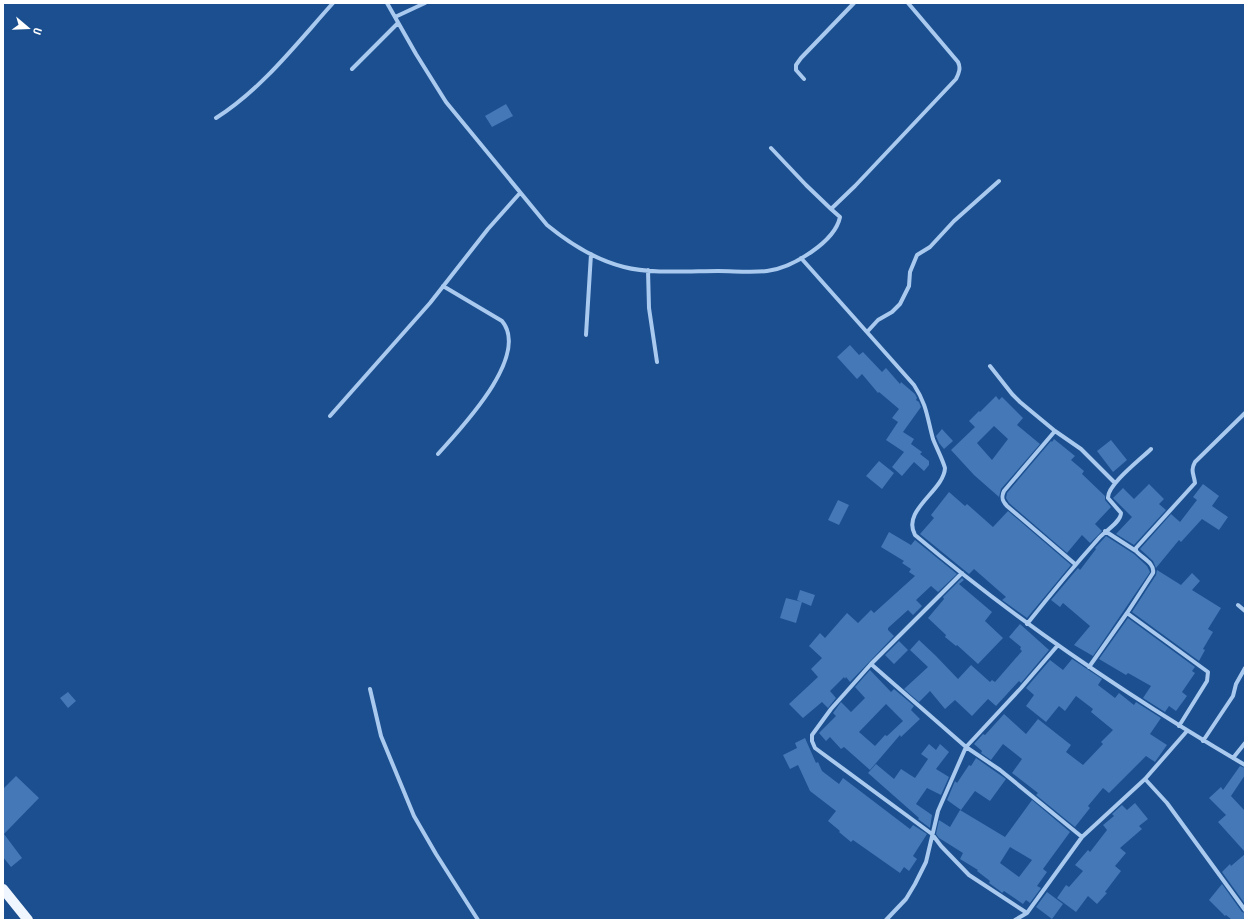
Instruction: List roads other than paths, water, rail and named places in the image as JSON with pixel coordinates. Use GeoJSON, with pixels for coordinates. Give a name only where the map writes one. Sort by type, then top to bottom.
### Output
{"type":"FeatureCollection","features":[{"type":"Feature","properties":{"kind":"main road"},"geometry":{"type":"LineString","coordinates":[[3,889],[28,920]]}},
{"type":"Feature","properties":{"kind":"street"},"geometry":{"type":"LineString","coordinates":[[216,118],[232,108],[256,87],[333,3]]}},
{"type":"Feature","properties":{"kind":"street"},"geometry":{"type":"LineString","coordinates":[[388,3],[398,23],[446,102],[520,193],[547,225],[559,235],[604,261],[625,268],[648,270],[768,271],[782,267],[802,258],[826,240],[836,228],[840,217],[806,185],[771,148]]}},
{"type":"Feature","properties":{"kind":"street"},"geometry":{"type":"LineString","coordinates":[[396,17],[425,3]]}},
{"type":"Feature","properties":{"kind":"street"},"geometry":{"type":"LineString","coordinates":[[804,80],[796,70],[796,66],[801,58],[854,3]]}},
{"type":"Feature","properties":{"kind":"street"},"geometry":{"type":"LineString","coordinates":[[831,209],[855,186],[956,79],[959,74],[958,62],[908,3]]}},
{"type":"Feature","properties":{"kind":"street"},"geometry":{"type":"LineString","coordinates":[[352,69],[398,23]]}},
{"type":"Feature","properties":{"kind":"street"},"geometry":{"type":"LineString","coordinates":[[867,332],[878,320],[892,312],[900,304],[908,286],[910,272],[917,256],[930,247],[954,222],[1000,181]]}},
{"type":"Feature","properties":{"kind":"street"},"geometry":{"type":"LineString","coordinates":[[330,416],[430,303],[488,229],[520,193]]}},
{"type":"Feature","properties":{"kind":"street"},"geometry":{"type":"LineString","coordinates":[[586,335],[591,254]]}},
{"type":"Feature","properties":{"kind":"street"},"geometry":{"type":"LineString","coordinates":[[802,258],[914,385],[926,408],[936,447],[946,468],[943,479],[921,505],[916,514],[913,521],[913,531],[915,535],[1026,624],[1179,726],[1245,765]]}},
{"type":"Feature","properties":{"kind":"street"},"geometry":{"type":"LineString","coordinates":[[648,270],[649,308],[658,362]]}},
{"type":"Feature","properties":{"kind":"street"},"geometry":{"type":"LineString","coordinates":[[438,454],[488,395],[503,366],[508,345],[508,331],[502,321],[443,286]]}},
{"type":"Feature","properties":{"kind":"street"},"geometry":{"type":"LineString","coordinates":[[990,366],[1016,398],[1055,431],[1081,449],[1115,483]]}},
{"type":"Feature","properties":{"kind":"street"},"geometry":{"type":"LineString","coordinates":[[1136,551],[1138,544],[1195,483],[1192,473],[1192,467],[1195,462],[1245,413]]}},
{"type":"Feature","properties":{"kind":"street"},"geometry":{"type":"LineString","coordinates":[[1055,431],[1004,492],[1002,499],[1007,506],[1075,564]]}},
{"type":"Feature","properties":{"kind":"street"},"geometry":{"type":"LineString","coordinates":[[1026,624],[1075,564],[1105,531],[1118,522],[1122,515],[1108,498],[1109,492],[1115,483],[1151,449]]}},
{"type":"Feature","properties":{"kind":"street"},"geometry":{"type":"LineString","coordinates":[[1089,667],[1127,613],[1153,573],[1154,569],[1152,565],[1136,551],[1105,531]]}},
{"type":"Feature","properties":{"kind":"street"},"geometry":{"type":"LineString","coordinates":[[962,573],[871,664],[831,709],[814,732],[812,738],[814,746],[932,834],[941,846],[969,875],[1027,913]]}},
{"type":"Feature","properties":{"kind":"street"},"geometry":{"type":"LineString","coordinates":[[1238,605],[1245,611]]}},
{"type":"Feature","properties":{"kind":"street"},"geometry":{"type":"LineString","coordinates":[[1127,613],[1208,672],[1206,681],[1179,726]]}},
{"type":"Feature","properties":{"kind":"street"},"geometry":{"type":"LineString","coordinates":[[886,920],[906,899],[926,862],[938,811],[966,747],[1021,688],[1058,645]]}},
{"type":"Feature","properties":{"kind":"street"},"geometry":{"type":"LineString","coordinates":[[871,664],[966,747],[1000,770],[1082,837]]}},
{"type":"Feature","properties":{"kind":"street"},"geometry":{"type":"LineString","coordinates":[[1203,741],[1233,696],[1236,684],[1245,668]]}},
{"type":"Feature","properties":{"kind":"street"},"geometry":{"type":"LineString","coordinates":[[370,689],[381,736],[414,816],[478,920]]}},
{"type":"Feature","properties":{"kind":"street"},"geometry":{"type":"LineString","coordinates":[[1015,920],[1027,913],[1082,837],[1145,779],[1187,731]]}},
{"type":"Feature","properties":{"kind":"street"},"geometry":{"type":"LineString","coordinates":[[1233,758],[1245,743]]}},
{"type":"Feature","properties":{"kind":"street"},"geometry":{"type":"LineString","coordinates":[[1145,779],[1170,808],[1245,910]]}}]}
